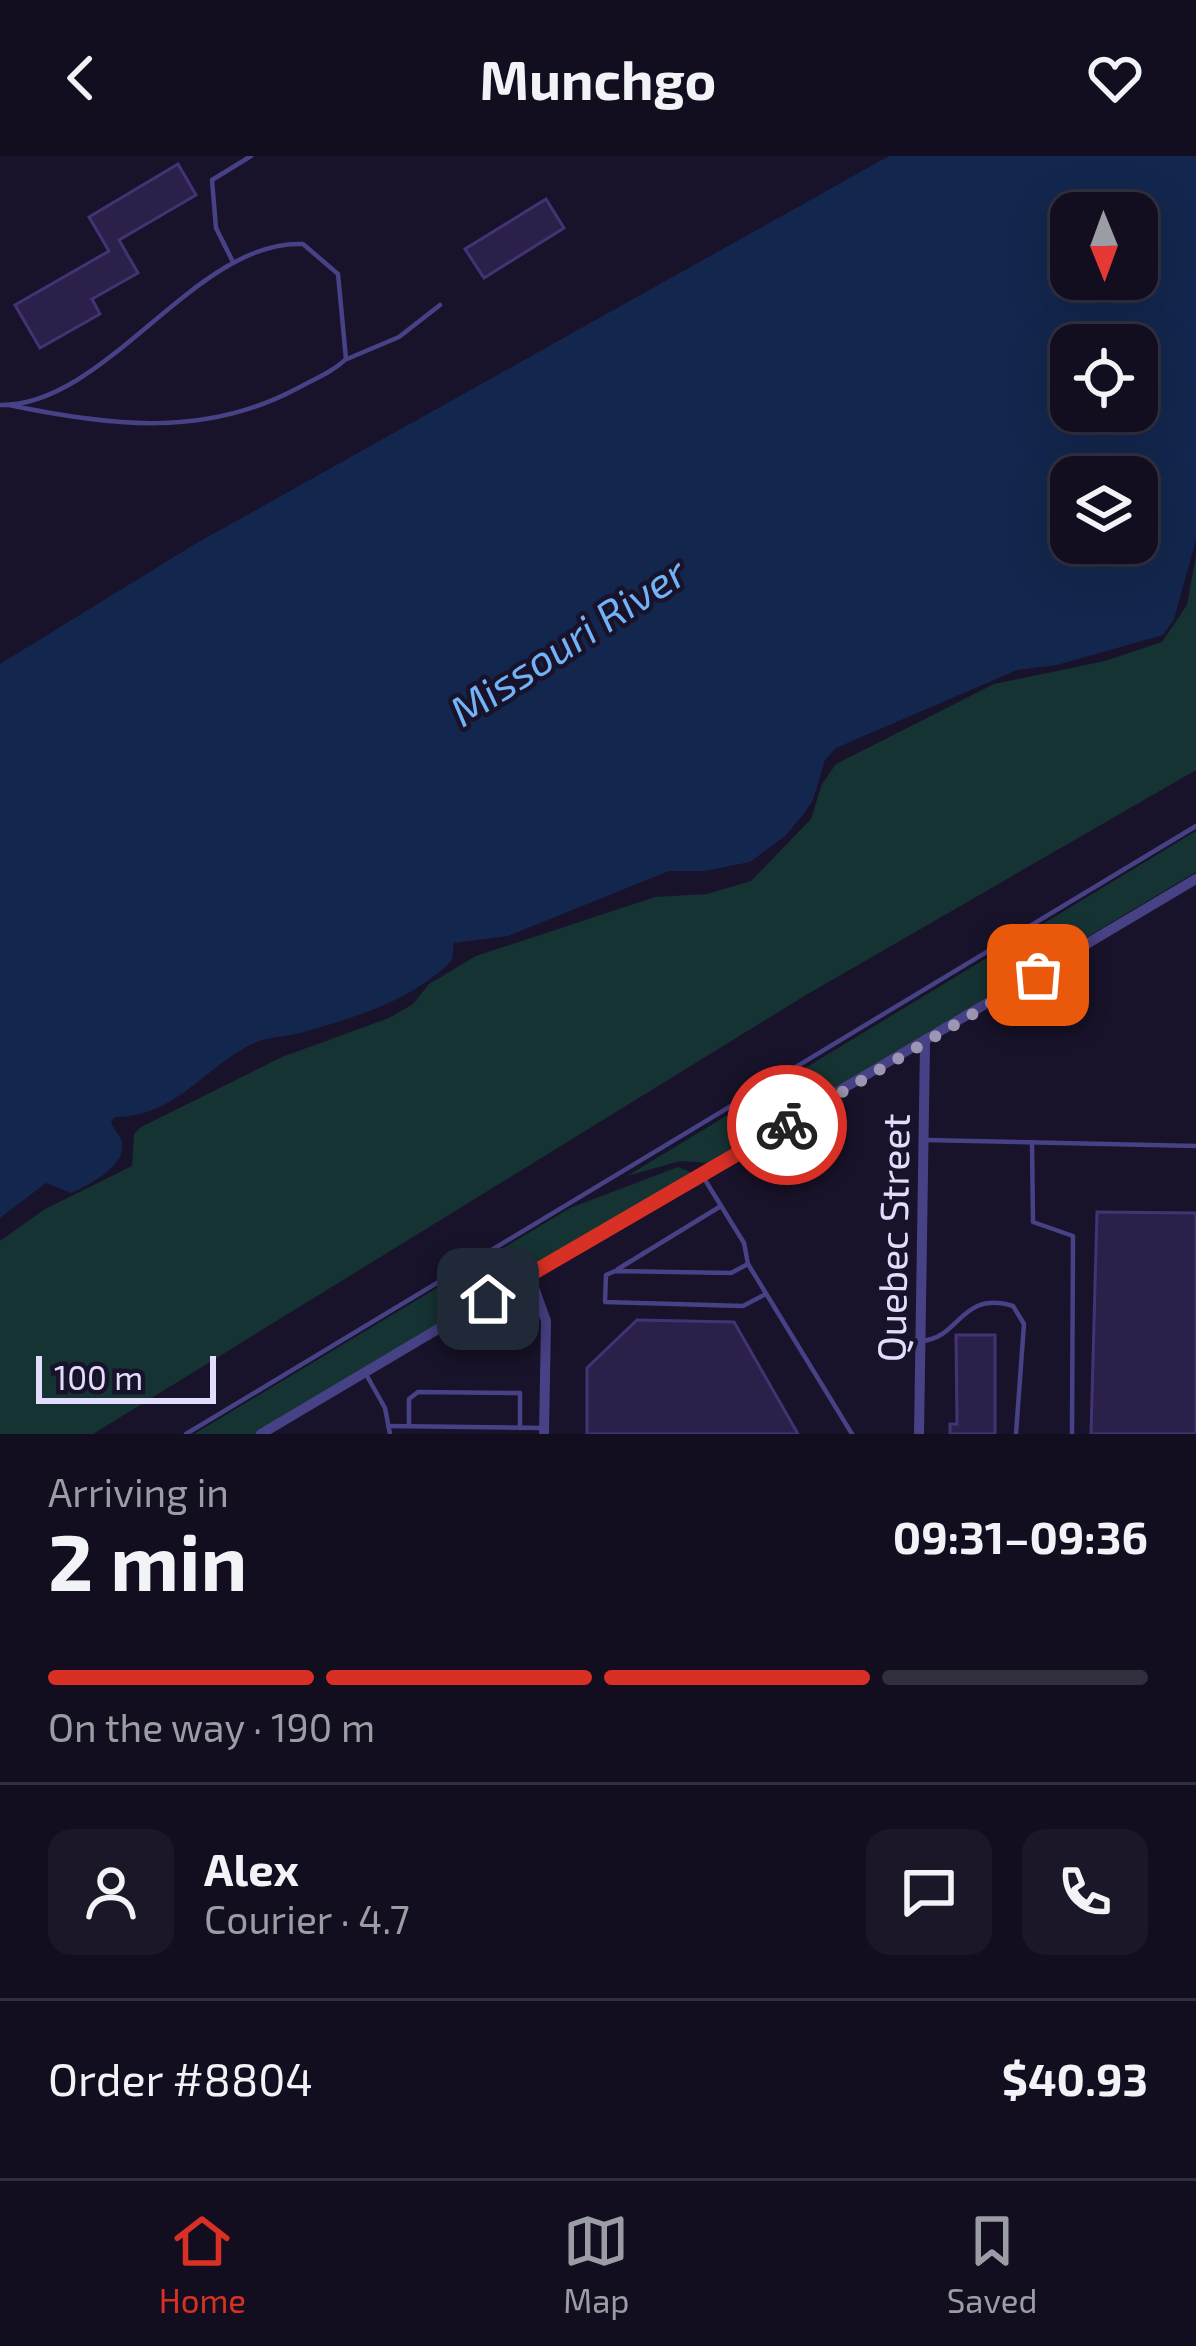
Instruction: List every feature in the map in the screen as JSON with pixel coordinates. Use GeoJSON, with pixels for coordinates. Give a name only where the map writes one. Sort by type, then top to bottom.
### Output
{"type":"FeatureCollection","features":[{"type":"Feature","properties":{"kind":"street"},"geometry":{"type":"LineString","coordinates":[[261,1434],[1196,879]]}},
{"type":"Feature","properties":{"kind":"street","name":"Quebec Street"},"geometry":{"type":"LineString","coordinates":[[919,1434],[925,1044]]}},
{"type":"Feature","properties":{"kind":"street"},"geometry":{"type":"LineString","coordinates":[[529,1274],[546,1321],[544,1431]]}},
{"type":"Feature","properties":{"kind":"lane"},"geometry":{"type":"LineString","coordinates":[[234,263],[216,229],[212,180],[251,156]]}},
{"type":"Feature","properties":{"kind":"lane"},"geometry":{"type":"LineString","coordinates":[[0,405],[38,400],[143,333],[234,263],[279,247],[310,245],[338,274],[346,359]]}},
{"type":"Feature","properties":{"kind":"lane"},"geometry":{"type":"LineString","coordinates":[[9,405],[114,424],[210,420],[263,407],[346,359],[399,337],[440,304]]}},
{"type":"Feature","properties":{"kind":"lane"},"geometry":{"type":"LineString","coordinates":[[186,1434],[1196,826]]}},
{"type":"Feature","properties":{"kind":"lane"},"geometry":{"type":"LineString","coordinates":[[923,1139],[1196,1146]]}},
{"type":"Feature","properties":{"kind":"lane"},"geometry":{"type":"LineString","coordinates":[[1032,1142],[1033,1222],[1073,1236],[1072,1434]]}},
{"type":"Feature","properties":{"kind":"lane"},"geometry":{"type":"LineString","coordinates":[[702,1175],[744,1243],[748,1264],[852,1434]]}},
{"type":"Feature","properties":{"kind":"lane"},"geometry":{"type":"LineString","coordinates":[[721,1207],[606,1275],[605,1301],[743,1306],[766,1294]]}},
{"type":"Feature","properties":{"kind":"lane"},"geometry":{"type":"LineString","coordinates":[[615,1271],[731,1273],[748,1264]]}},
{"type":"Feature","properties":{"kind":"lane"},"geometry":{"type":"LineString","coordinates":[[920,1341],[937,1340],[965,1310],[981,1304],[1013,1306],[1024,1324],[1016,1434]]}},
{"type":"Feature","properties":{"kind":"lane"},"geometry":{"type":"LineString","coordinates":[[364,1371],[389,1430],[409,1426],[544,1431]]}},
{"type":"Feature","properties":{"kind":"lane"},"geometry":{"type":"LineString","coordinates":[[409,1426],[409,1399],[418,1392],[479,1393],[520,1394],[520,1428]]}},
{"type":"Feature","properties":{"kind":"green space"},"geometry":{"type":"Polygon","coordinates":[[[1196,555],[1196,770],[806,995],[93,1434],[0,1434],[0,1241],[45,1209],[132,1166],[134,1134],[141,1127],[282,1057],[389,1018],[413,1004],[429,984],[476,956],[655,897],[707,894],[751,881],[811,819],[822,784],[836,764],[994,684],[1105,661],[1162,642],[1187,605],[1196,555]]]}},
{"type":"Feature","properties":{"kind":"green space"},"geometry":{"type":"Polygon","coordinates":[[[1196,831],[1196,872],[709,1163],[680,1161],[627,1176],[1196,831]]]}},
{"type":"Feature","properties":{"kind":"green space"},"geometry":{"type":"Polygon","coordinates":[[[678,1167],[693,1173],[257,1434],[194,1434],[570,1208],[678,1167]]]}},
{"type":"Feature","properties":{"kind":"water","name":"Missouri River"},"geometry":{"type":"Polygon","coordinates":[[[889,156],[1196,156],[1196,540],[1174,619],[1163,635],[1057,665],[1017,670],[836,748],[825,760],[813,800],[803,815],[785,836],[750,862],[705,871],[669,871],[508,936],[454,943],[452,960],[402,996],[344,1020],[256,1042],[171,1101],[136,1115],[115,1117],[111,1122],[122,1148],[106,1173],[71,1193],[46,1183],[0,1218],[0,664],[195,544],[889,156]]]}},
{"type":"Feature","properties":{"kind":"building"},"geometry":{"type":"Polygon","coordinates":[[[178,164],[196,195],[119,240],[138,273],[92,299],[100,314],[40,348],[15,305],[109,251],[89,217],[178,164]]]}},
{"type":"Feature","properties":{"kind":"building"},"geometry":{"type":"Polygon","coordinates":[[[546,199],[564,228],[484,278],[465,249],[546,199]]]}},
{"type":"Feature","properties":{"kind":"building"},"geometry":{"type":"Polygon","coordinates":[[[1097,1212],[1196,1213],[1196,1434],[1091,1434],[1097,1212]]]}},
{"type":"Feature","properties":{"kind":"building"},"geometry":{"type":"Polygon","coordinates":[[[637,1320],[734,1322],[798,1434],[587,1434],[587,1368],[637,1320]]]}},
{"type":"Feature","properties":{"kind":"building"},"geometry":{"type":"Polygon","coordinates":[[[956,1335],[995,1335],[995,1434],[950,1434],[950,1424],[957,1424],[956,1335]]]}},
{"type":"Feature","properties":{"kind":"way so far"},"geometry":{"type":"LineString","coordinates":[[787,1125],[1038,975]]}},
{"type":"Feature","properties":{"kind":"route"},"geometry":{"type":"LineString","coordinates":[[488,1299],[787,1125]]}}]}
